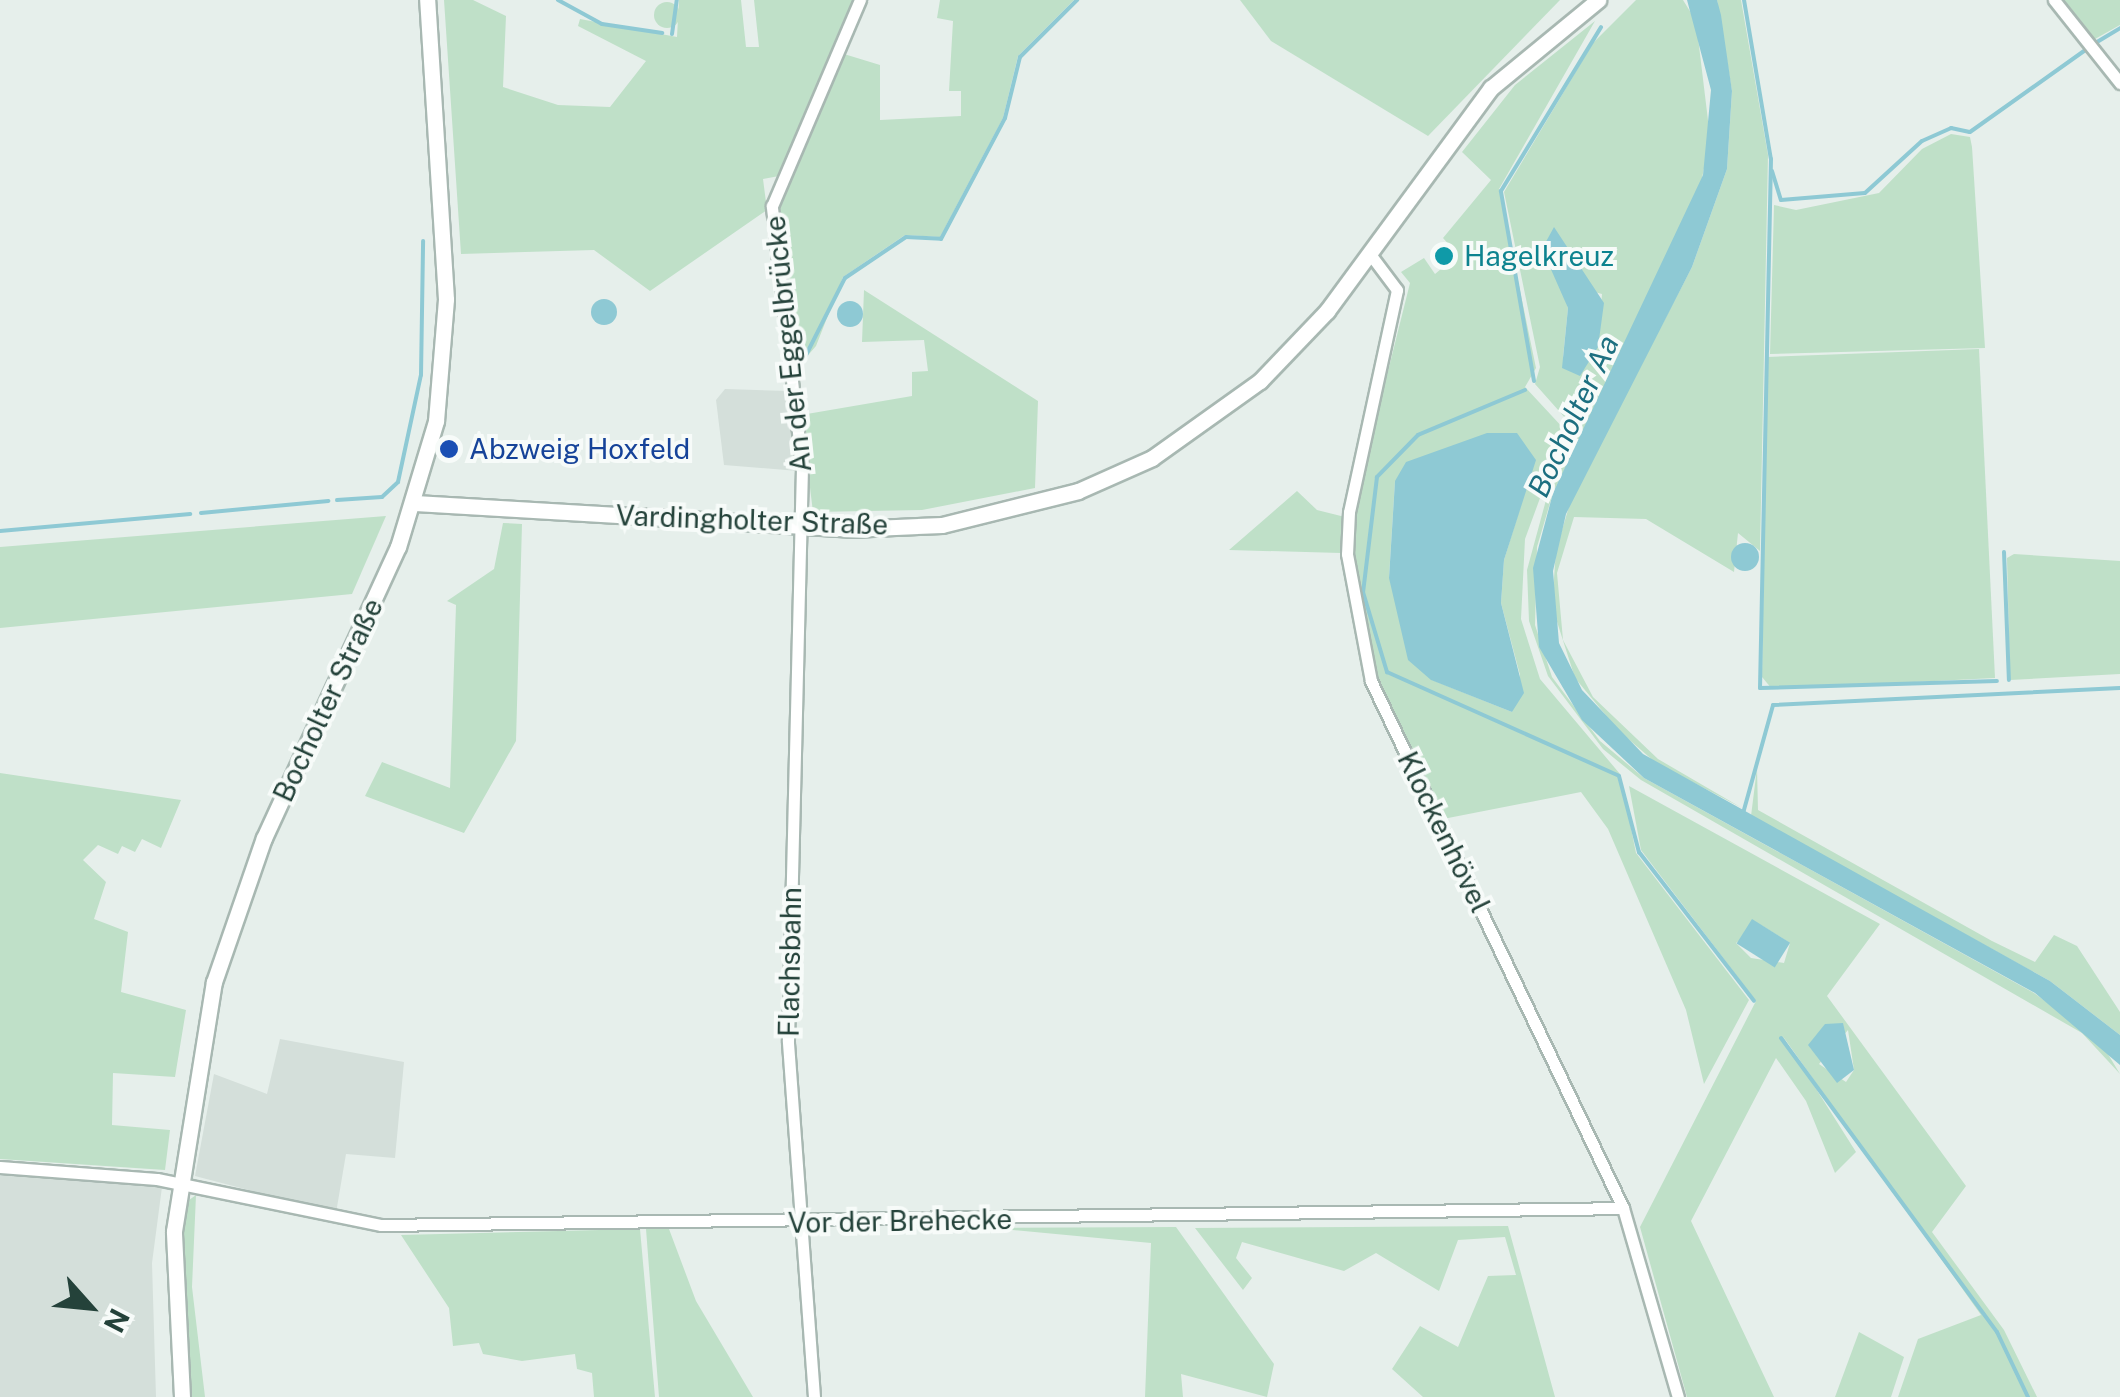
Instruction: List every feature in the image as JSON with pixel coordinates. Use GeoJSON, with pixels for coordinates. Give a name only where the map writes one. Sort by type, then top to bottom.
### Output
{"type":"FeatureCollection","features":[{"type":"Feature","properties":{"kind":"main road","name":"Bocholter Straße"},"geometry":{"type":"LineString","coordinates":[[182,1397],[173,1303],[180,1184],[208,1012],[237,907],[415,503],[441,394],[446,298],[427,0]]}},
{"type":"Feature","properties":{"kind":"main road","name":"Vardingholter Straße"},"geometry":{"type":"LineString","coordinates":[[415,503],[803,526],[996,514],[1152,458],[1260,381],[1370,254],[1491,88],[1598,0]]}},
{"type":"Feature","properties":{"kind":"street","name":"An der Eggelbrücke"},"geometry":{"type":"LineString","coordinates":[[803,526],[772,206],[860,0]]}},
{"type":"Feature","properties":{"kind":"street"},"geometry":{"type":"LineString","coordinates":[[2054,0],[2120,83]]}},
{"type":"Feature","properties":{"kind":"street","name":"Klockenhövel"},"geometry":{"type":"LineString","coordinates":[[1370,254],[1398,290],[1348,512],[1347,554],[1371,681],[1623,1208],[1678,1397]]}},
{"type":"Feature","properties":{"kind":"street","name":"Flachsbahn"},"geometry":{"type":"LineString","coordinates":[[803,526],[788,1040],[797,1223],[814,1397]]}},
{"type":"Feature","properties":{"kind":"street","name":"Vor der Brehecke"},"geometry":{"type":"LineString","coordinates":[[0,1167],[180,1184],[366,1224],[797,1223],[1623,1208]]}},
{"type":"Feature","properties":{"kind":"shaded area"},"geometry":{"type":"Polygon","coordinates":[[[725,389],[788,391],[798,471],[724,465],[716,400],[725,389]]]}},
{"type":"Feature","properties":{"kind":"shaded area"},"geometry":{"type":"Polygon","coordinates":[[[280,1039],[404,1062],[395,1158],[346,1154],[336,1213],[195,1176],[214,1074],[267,1094],[280,1039]]]}},
{"type":"Feature","properties":{"kind":"shaded area"},"geometry":{"type":"Polygon","coordinates":[[[0,1174],[162,1187],[152,1263],[156,1397],[0,1397],[0,1174]]]}},
{"type":"Feature","properties":{"kind":"green space"},"geometry":{"type":"Polygon","coordinates":[[[444,0],[473,0],[506,16],[503,87],[558,105],[610,107],[646,61],[578,26],[580,19],[677,37],[679,0],[741,0],[746,47],[759,47],[754,0],[854,0],[779,176],[763,179],[767,210],[650,291],[594,250],[461,254],[444,0]]]}},
{"type":"Feature","properties":{"kind":"green space"},"geometry":{"type":"Polygon","coordinates":[[[940,0],[1074,0],[1018,56],[1003,118],[940,237],[905,235],[843,277],[816,346],[796,369],[778,209],[844,54],[880,65],[880,120],[961,116],[961,91],[949,91],[953,21],[937,18],[940,0]]]}},
{"type":"Feature","properties":{"kind":"green space"},"geometry":{"type":"Polygon","coordinates":[[[1240,0],[1560,0],[1428,136],[1271,41],[1240,0]]]}},
{"type":"Feature","properties":{"kind":"green space"},"geometry":{"type":"Polygon","coordinates":[[[1636,0],[1683,0],[1696,21],[1710,137],[1698,199],[1553,493],[1537,547],[1535,625],[1552,677],[1600,741],[1644,778],[2034,993],[2100,1041],[2120,1074],[2082,1033],[1641,780],[1603,749],[1548,676],[1529,621],[1527,570],[1546,500],[1575,429],[1535,384],[1540,367],[1504,192],[1593,43],[1636,0]],[[1560,283],[1568,308],[1563,357],[1598,347],[1602,294],[1560,283]]]}},
{"type":"Feature","properties":{"kind":"green space"},"geometry":{"type":"Polygon","coordinates":[[[1717,0],[1741,0],[1768,155],[1760,551],[1738,533],[1734,572],[1646,519],[1574,517],[1557,573],[1563,640],[1593,697],[1658,759],[1742,808],[1656,763],[1618,730],[1575,678],[1552,606],[1556,550],[1571,500],[1692,267],[1727,169],[1732,91],[1717,0]]]}},
{"type":"Feature","properties":{"kind":"green space"},"geometry":{"type":"Polygon","coordinates":[[[2064,0],[2120,0],[2120,25],[2095,39],[2064,0]]]}},
{"type":"Feature","properties":{"kind":"green space"},"geometry":{"type":"Polygon","coordinates":[[[667,2],[676,6],[680,15],[676,24],[667,28],[658,24],[654,15],[658,6],[667,2]]]}},
{"type":"Feature","properties":{"kind":"green space"},"geometry":{"type":"Polygon","coordinates":[[[1595,21],[1499,189],[1536,368],[1525,387],[1565,430],[1525,539],[1521,619],[1540,679],[1620,774],[1636,853],[1749,1000],[1704,1084],[1686,1010],[1608,829],[1581,792],[1443,819],[1375,676],[1356,588],[1353,511],[1410,283],[1401,272],[1424,258],[1435,274],[1447,264],[1452,248],[1443,238],[1491,180],[1462,152],[1515,85],[1595,21]],[[1395,481],[1389,577],[1432,680],[1512,712],[1520,675],[1501,603],[1504,560],[1528,482],[1395,481]]]}},
{"type":"Feature","properties":{"kind":"green space"},"geometry":{"type":"Polygon","coordinates":[[[1951,134],[1970,137],[1972,147],[1985,348],[1770,354],[1774,205],[1796,210],[1879,193],[1922,149],[1951,134]]]}},
{"type":"Feature","properties":{"kind":"green space"},"geometry":{"type":"Polygon","coordinates":[[[864,290],[1038,401],[1035,488],[922,510],[813,512],[801,415],[912,396],[912,372],[928,371],[924,340],[862,342],[864,290]]]}},
{"type":"Feature","properties":{"kind":"green space"},"geometry":{"type":"Polygon","coordinates":[[[1979,349],[1995,678],[1772,689],[1762,677],[1767,357],[1979,349]]]}},
{"type":"Feature","properties":{"kind":"green space"},"geometry":{"type":"Polygon","coordinates":[[[1297,491],[1317,510],[1345,517],[1341,553],[1229,550],[1297,491]]]}},
{"type":"Feature","properties":{"kind":"green space"},"geometry":{"type":"Polygon","coordinates":[[[386,516],[352,594],[0,628],[0,547],[386,516]]]}},
{"type":"Feature","properties":{"kind":"green space"},"geometry":{"type":"Polygon","coordinates":[[[503,523],[522,524],[516,741],[464,833],[365,796],[382,762],[450,788],[456,605],[447,601],[494,569],[503,523]]]}},
{"type":"Feature","properties":{"kind":"green space"},"geometry":{"type":"Polygon","coordinates":[[[2014,554],[2120,561],[2120,674],[2010,680],[2007,558],[2014,554]]]}},
{"type":"Feature","properties":{"kind":"green space"},"geometry":{"type":"Polygon","coordinates":[[[1757,768],[1758,810],[1992,941],[2035,962],[2054,935],[2077,946],[2120,1012],[2120,1035],[2050,981],[1751,816],[1757,768]]]}},
{"type":"Feature","properties":{"kind":"green space"},"geometry":{"type":"Polygon","coordinates":[[[0,773],[181,800],[161,848],[142,839],[135,852],[122,846],[118,854],[98,845],[83,860],[106,882],[94,919],[128,932],[121,992],[186,1010],[175,1077],[113,1073],[112,1125],[170,1130],[165,1170],[0,1159],[0,773]]]}},
{"type":"Feature","properties":{"kind":"green space"},"geometry":{"type":"Polygon","coordinates":[[[1629,786],[1880,924],[1827,996],[1966,1186],[1932,1232],[2004,1330],[2037,1397],[1898,1397],[1918,1339],[1981,1315],[1782,1035],[1856,1152],[1835,1173],[1806,1101],[1776,1058],[1691,1221],[1774,1397],[1687,1397],[1640,1227],[1756,1001],[1641,850],[1629,786]],[[1761,925],[1736,943],[1751,958],[1784,963],[1790,943],[1761,925]],[[1848,1030],[1819,1064],[1846,1082],[1854,1070],[1848,1030]]]}},
{"type":"Feature","properties":{"kind":"green space"},"geometry":{"type":"Polygon","coordinates":[[[196,1195],[192,1287],[205,1397],[190,1397],[180,1282],[185,1203],[196,1195]]]}},
{"type":"Feature","properties":{"kind":"green space"},"geometry":{"type":"Polygon","coordinates":[[[1508,1226],[1555,1397],[1423,1397],[1392,1369],[1420,1326],[1458,1347],[1488,1276],[1516,1275],[1505,1237],[1458,1240],[1439,1291],[1376,1253],[1344,1271],[1242,1242],[1236,1258],[1252,1278],[1243,1290],[1195,1228],[1508,1226]]]}},
{"type":"Feature","properties":{"kind":"green space"},"geometry":{"type":"Polygon","coordinates":[[[1176,1227],[1274,1364],[1267,1397],[1181,1374],[1183,1397],[1145,1397],[1151,1243],[991,1228],[1176,1227]]]}},
{"type":"Feature","properties":{"kind":"green space"},"geometry":{"type":"Polygon","coordinates":[[[640,1229],[655,1397],[594,1397],[592,1373],[577,1369],[575,1354],[522,1361],[483,1354],[479,1343],[453,1346],[449,1308],[401,1235],[640,1229]]]}},
{"type":"Feature","properties":{"kind":"green space"},"geometry":{"type":"Polygon","coordinates":[[[646,1229],[669,1229],[696,1301],[753,1397],[659,1397],[646,1229]]]}},
{"type":"Feature","properties":{"kind":"green space"},"geometry":{"type":"Polygon","coordinates":[[[1859,1332],[1904,1357],[1891,1397],[1835,1397],[1859,1332]]]}},
{"type":"Feature","properties":{"kind":"water"},"geometry":{"type":"Polygon","coordinates":[[[1687,0],[1717,0],[1721,15],[1732,91],[1727,169],[1692,267],[1566,514],[1553,571],[1559,643],[1582,690],[1643,754],[2050,981],[2120,1035],[2120,1065],[2035,993],[1644,778],[1582,720],[1539,647],[1533,568],[1553,493],[1703,175],[1711,90],[1687,0]]]}},
{"type":"Feature","properties":{"kind":"water"},"geometry":{"type":"Polygon","coordinates":[[[1554,227],[1604,303],[1598,347],[1580,376],[1562,368],[1568,308],[1542,249],[1554,227]]]}},
{"type":"Feature","properties":{"kind":"water"},"geometry":{"type":"Polygon","coordinates":[[[604,299],[613,303],[617,312],[613,321],[604,325],[595,321],[591,312],[595,303],[604,299]]]}},
{"type":"Feature","properties":{"kind":"water"},"geometry":{"type":"Polygon","coordinates":[[[850,301],[859,305],[863,314],[859,323],[850,327],[841,323],[837,314],[841,305],[850,301]]]}},
{"type":"Feature","properties":{"kind":"water"},"geometry":{"type":"Polygon","coordinates":[[[1487,433],[1517,433],[1536,460],[1504,560],[1501,603],[1524,693],[1512,712],[1431,680],[1408,660],[1389,578],[1395,481],[1406,462],[1487,433]]]}},
{"type":"Feature","properties":{"kind":"water"},"geometry":{"type":"Polygon","coordinates":[[[1745,543],[1755,547],[1759,557],[1755,567],[1745,571],[1735,567],[1731,557],[1735,547],[1745,543]]]}},
{"type":"Feature","properties":{"kind":"water"},"geometry":{"type":"Polygon","coordinates":[[[1752,919],[1790,943],[1775,967],[1737,944],[1752,919]]]}},
{"type":"Feature","properties":{"kind":"water"},"geometry":{"type":"Polygon","coordinates":[[[1843,1023],[1854,1070],[1837,1083],[1808,1045],[1825,1024],[1843,1023]]]}},
{"type":"Feature","properties":{"kind":"waterway"},"geometry":{"type":"LineString","coordinates":[[558,0],[602,24],[662,33]]}},
{"type":"Feature","properties":{"kind":"waterway"},"geometry":{"type":"LineString","coordinates":[[672,34],[677,0]]}},
{"type":"Feature","properties":{"kind":"waterway"},"geometry":{"type":"LineString","coordinates":[[801,365],[845,278],[906,237],[941,239],[1005,118],[1020,57],[1077,0]]}},
{"type":"Feature","properties":{"kind":"waterway"},"geometry":{"type":"LineString","coordinates":[[1744,0],[1771,159],[1760,688],[1997,681]]}},
{"type":"Feature","properties":{"kind":"waterway"},"geometry":{"type":"LineString","coordinates":[[1534,381],[1501,191],[1601,27]]}},
{"type":"Feature","properties":{"kind":"waterway"},"geometry":{"type":"LineString","coordinates":[[2097,42],[2120,28]]}},
{"type":"Feature","properties":{"kind":"waterway"},"geometry":{"type":"LineString","coordinates":[[1772,171],[1781,200],[1865,193],[1922,141],[1951,128],[1970,132],[2088,48]]}},
{"type":"Feature","properties":{"kind":"waterway"},"geometry":{"type":"LineString","coordinates":[[337,500],[382,497],[398,482],[421,375],[423,241]]}},
{"type":"Feature","properties":{"kind":"waterway"},"geometry":{"type":"LineString","coordinates":[[1525,390],[1418,435],[1377,477],[1363,592],[1387,672],[1619,776],[1639,852],[1754,1001]]}},
{"type":"Feature","properties":{"kind":"waterway"},"geometry":{"type":"LineString","coordinates":[[201,513],[328,501]]}},
{"type":"Feature","properties":{"kind":"waterway"},"geometry":{"type":"LineString","coordinates":[[0,531],[190,514]]}},
{"type":"Feature","properties":{"kind":"waterway"},"geometry":{"type":"LineString","coordinates":[[2004,552],[2009,680]]}},
{"type":"Feature","properties":{"kind":"waterway"},"geometry":{"type":"LineString","coordinates":[[1742,817],[1773,705],[2120,688]]}},
{"type":"Feature","properties":{"kind":"waterway"},"geometry":{"type":"LineString","coordinates":[[1781,1038],[1997,1332],[2028,1397]]}},
{"type":"Feature","properties":{"kind":"place","name":"Hagelkreuz"},"geometry":{"type":"Point","coordinates":[1444,256]}},
{"type":"Feature","properties":{"kind":"place","name":"Abzweig Hoxfeld"},"geometry":{"type":"Point","coordinates":[449,449]}},
{"type":"Feature","properties":{"kind":"water label","name":"Bocholter Aa"},"geometry":{"type":"Point","coordinates":[1573,416]}}]}
